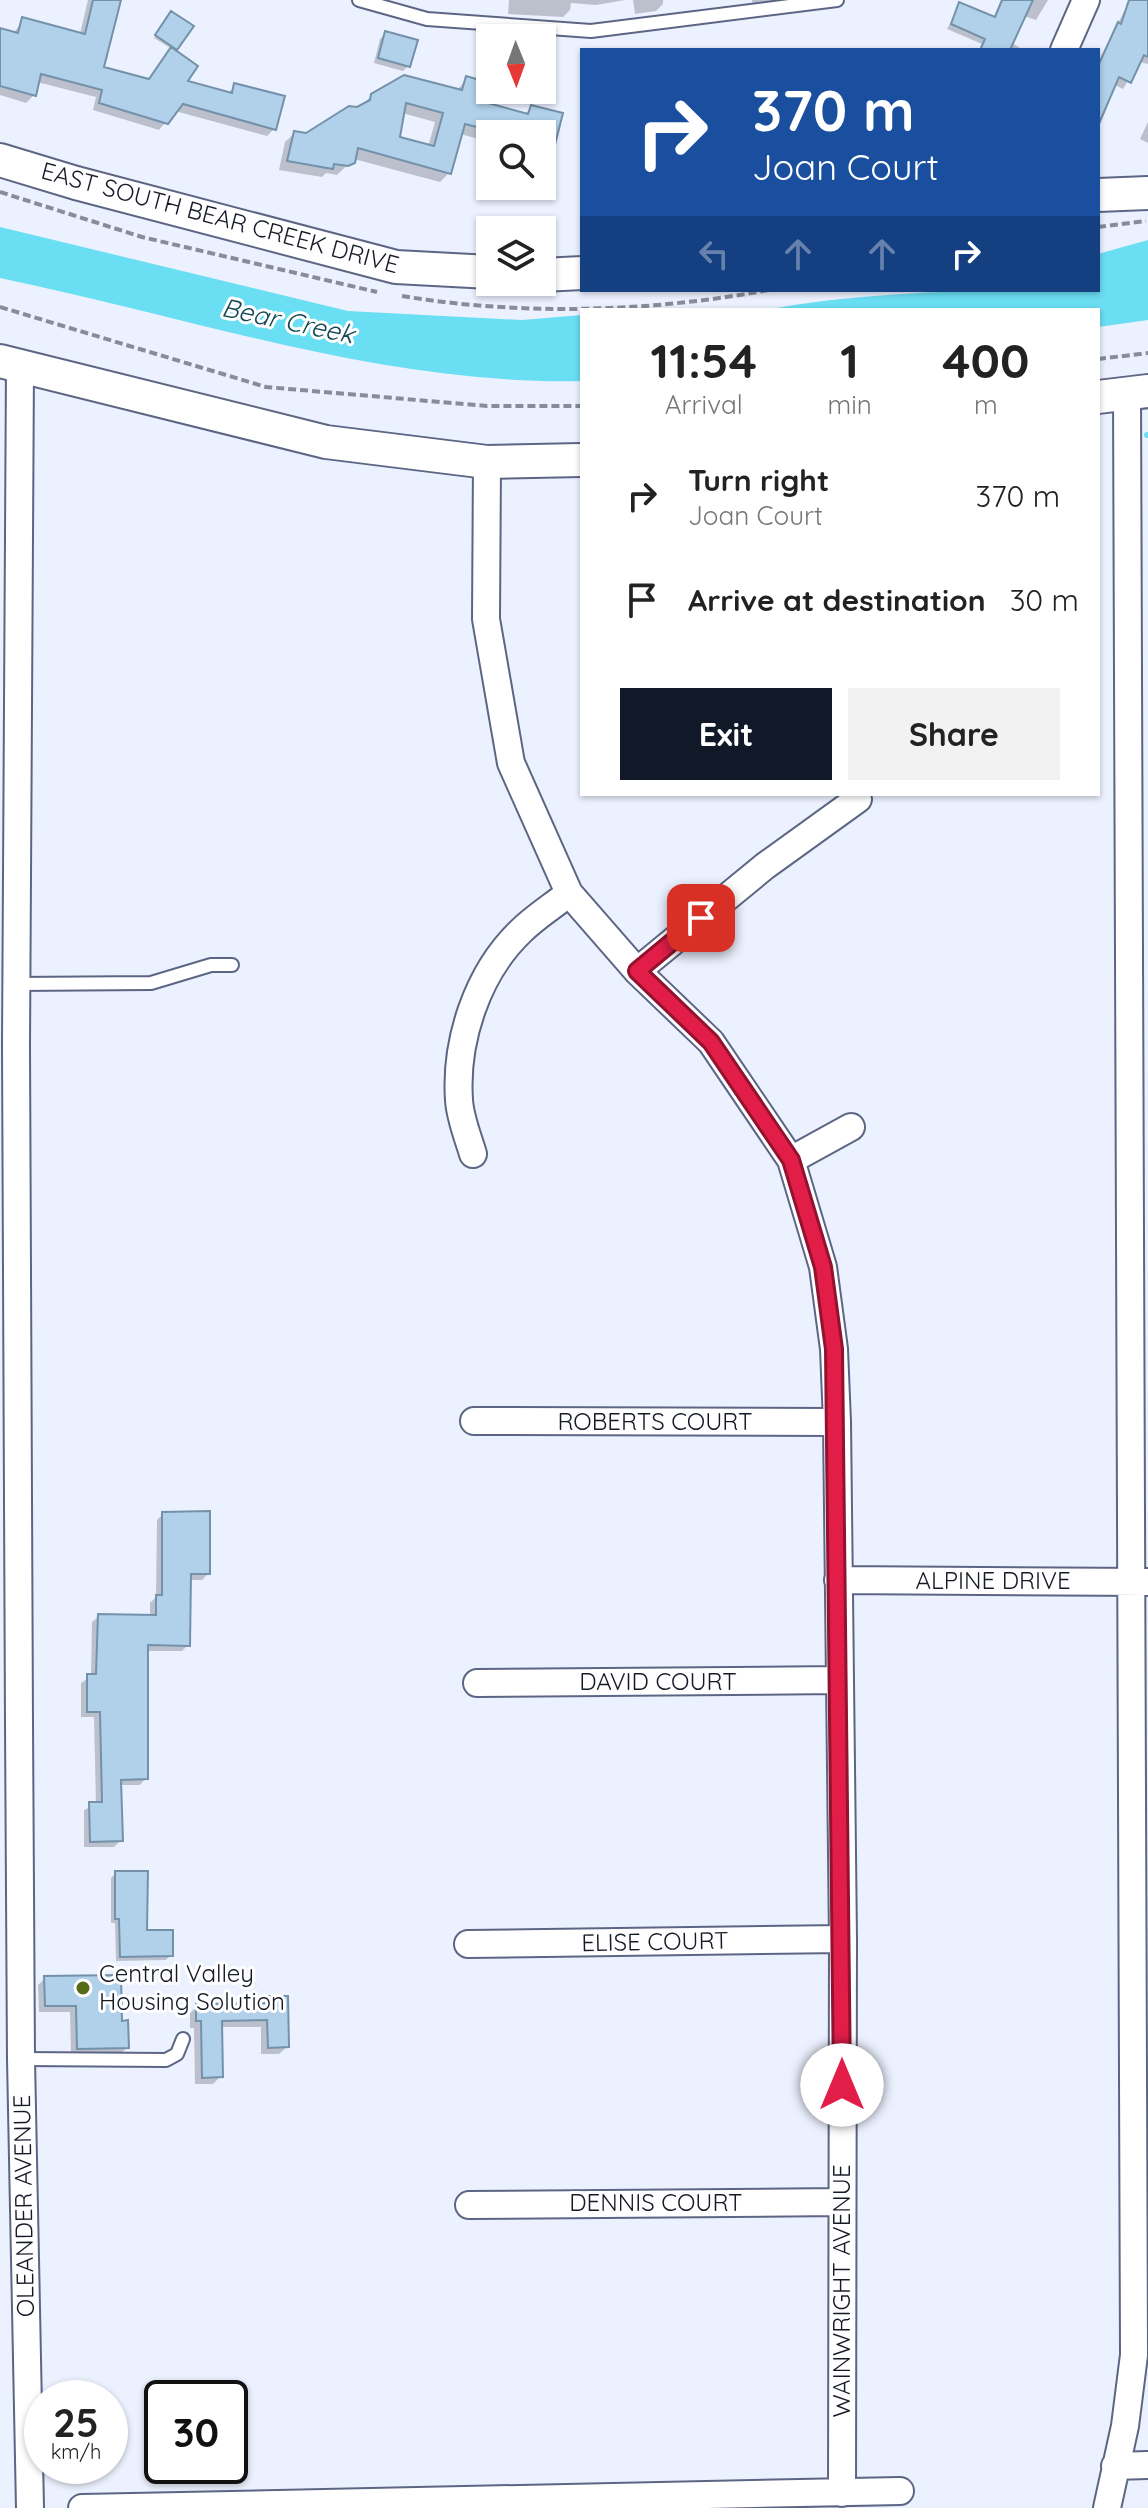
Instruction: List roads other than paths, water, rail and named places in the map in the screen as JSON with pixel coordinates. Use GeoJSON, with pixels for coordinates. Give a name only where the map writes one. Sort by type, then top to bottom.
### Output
{"type":"FeatureCollection","features":[{"type":"Feature","properties":{"kind":"street"},"geometry":{"type":"LineString","coordinates":[[1065,48],[1086,0]]}},
{"type":"Feature","properties":{"kind":"street","name":"EAST SOUTH BEAR CREEK DRIVE"},"geometry":{"type":"LineString","coordinates":[[0,160],[396,267],[476,271]]}},
{"type":"Feature","properties":{"kind":"street"},"geometry":{"type":"LineString","coordinates":[[1100,195],[1148,193]]}},
{"type":"Feature","properties":{"kind":"street"},"geometry":{"type":"LineString","coordinates":[[556,274],[580,273]]}},
{"type":"Feature","properties":{"kind":"street"},"geometry":{"type":"LineString","coordinates":[[10,364],[326,442],[487,462],[580,460]]}},
{"type":"Feature","properties":{"kind":"street","name":"OLEANDER AVENUE"},"geometry":{"type":"LineString","coordinates":[[10,364],[9,619],[16,984],[9,1638],[30,2508]]}},
{"type":"Feature","properties":{"kind":"street"},"geometry":{"type":"LineString","coordinates":[[1107,2508],[1125,2426],[1134,2355],[1142,2160],[1137,724],[1124,394]]}},
{"type":"Feature","properties":{"kind":"street","name":"WAINWRIGHT AVENUE"},"geometry":{"type":"LineString","coordinates":[[487,462],[486,619],[511,763],[569,893],[637,971],[711,1042],[791,1160],[823,1267],[834,1349],[837,1422],[843,1939],[842,2493]]}},
{"type":"Feature","properties":{"kind":"street"},"geometry":{"type":"LineString","coordinates":[[637,971],[765,866],[858,799]]}},
{"type":"Feature","properties":{"kind":"street"},"geometry":{"type":"LineString","coordinates":[[473,1154],[459,1103],[460,1059],[478,995],[493,966],[520,932],[569,893]]}},
{"type":"Feature","properties":{"kind":"street"},"geometry":{"type":"LineString","coordinates":[[791,1160],[851,1127]]}},
{"type":"Feature","properties":{"kind":"street","name":"ROBERTS COURT"},"geometry":{"type":"LineString","coordinates":[[474,1421],[837,1422]]}},
{"type":"Feature","properties":{"kind":"street","name":"ALPINE DRIVE"},"geometry":{"type":"LineString","coordinates":[[838,1580],[1139,1582]]}},
{"type":"Feature","properties":{"kind":"street","name":"DAVID COURT"},"geometry":{"type":"LineString","coordinates":[[477,1683],[840,1680]]}},
{"type":"Feature","properties":{"kind":"street","name":"ELISE COURT"},"geometry":{"type":"LineString","coordinates":[[468,1944],[843,1939]]}},
{"type":"Feature","properties":{"kind":"street","name":"DENNIS COURT"},"geometry":{"type":"LineString","coordinates":[[469,2205],[842,2202]]}},
{"type":"Feature","properties":{"kind":"street"},"geometry":{"type":"LineString","coordinates":[[1115,2466],[1148,2465]]}},
{"type":"Feature","properties":{"kind":"street"},"geometry":{"type":"LineString","coordinates":[[82,2508],[900,2491]]}},
{"type":"Feature","properties":{"kind":"lane"},"geometry":{"type":"LineString","coordinates":[[359,0],[427,19],[591,31],[837,0]]}},
{"type":"Feature","properties":{"kind":"lane"},"geometry":{"type":"LineString","coordinates":[[16,984],[151,983],[211,965],[232,965]]}},
{"type":"Feature","properties":{"kind":"lane"},"geometry":{"type":"LineString","coordinates":[[21,2059],[166,2060],[177,2054],[183,2039]]}},
{"type":"Feature","properties":{"kind":"water","name":"Bear Creek"},"geometry":{"type":"Polygon","coordinates":[[[0,227],[348,311],[522,320],[580,315],[580,381],[508,379],[361,361],[0,278],[0,227]]]}},
{"type":"Feature","properties":{"kind":"water"},"geometry":{"type":"Polygon","coordinates":[[[1148,240],[1148,320],[1100,327],[1100,308],[776,308],[889,295],[1100,292],[1100,253],[1148,240]]]}},
{"type":"Feature","properties":{"kind":"place","name":"Central Valley Housing Solution"},"geometry":{"type":"Point","coordinates":[83,1988]}}]}
